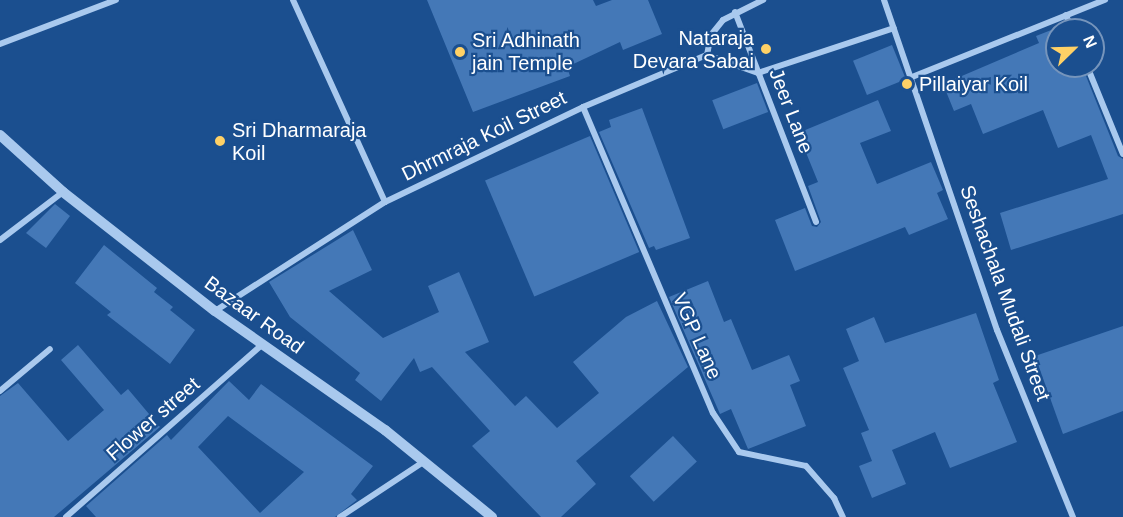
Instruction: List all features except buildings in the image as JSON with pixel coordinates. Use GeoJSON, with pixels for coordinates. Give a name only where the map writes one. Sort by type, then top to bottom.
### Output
{"type":"FeatureCollection","features":[{"type":"Feature","properties":{"kind":"street"},"geometry":{"type":"LineString","coordinates":[[0,44],[116,0]]}},
{"type":"Feature","properties":{"kind":"street"},"geometry":{"type":"LineString","coordinates":[[293,0],[385,202]]}},
{"type":"Feature","properties":{"kind":"street"},"geometry":{"type":"LineString","coordinates":[[763,0],[735,12],[711,35],[707,55],[758,73],[894,28]]}},
{"type":"Feature","properties":{"kind":"street","name":"Seshachala Mudali Street"},"geometry":{"type":"LineString","coordinates":[[884,0],[997,330],[1073,517]]}},
{"type":"Feature","properties":{"kind":"street"},"geometry":{"type":"LineString","coordinates":[[912,77],[1105,0]]}},
{"type":"Feature","properties":{"kind":"street","name":"Jeer Lane"},"geometry":{"type":"LineString","coordinates":[[735,12],[816,222]]}},
{"type":"Feature","properties":{"kind":"street","name":"Dhrmraja Koil Street"},"geometry":{"type":"LineString","coordinates":[[216,311],[385,202],[583,107],[707,55]]}},
{"type":"Feature","properties":{"kind":"street"},"geometry":{"type":"LineString","coordinates":[[1092,78],[1123,154]]}},
{"type":"Feature","properties":{"kind":"street","name":"VGP Lane"},"geometry":{"type":"LineString","coordinates":[[583,107],[713,413],[739,452],[806,466],[834,498],[843,517]]}},
{"type":"Feature","properties":{"kind":"street","name":"Bazaar Road"},"geometry":{"type":"LineString","coordinates":[[0,135],[63,192],[216,311],[425,461],[492,517]]}},
{"type":"Feature","properties":{"kind":"street"},"geometry":{"type":"LineString","coordinates":[[0,240],[63,192]]}},
{"type":"Feature","properties":{"kind":"street","name":"Flower street"},"geometry":{"type":"LineString","coordinates":[[66,517],[262,345]]}},
{"type":"Feature","properties":{"kind":"street"},"geometry":{"type":"LineString","coordinates":[[0,391],[50,349]]}},
{"type":"Feature","properties":{"kind":"street"},"geometry":{"type":"LineString","coordinates":[[340,517],[425,461]]}},
{"type":"Feature","properties":{"kind":"place","name":"Nataraja Devara Sabai"},"geometry":{"type":"Point","coordinates":[766,49]}},
{"type":"Feature","properties":{"kind":"place","name":"Sri Adhinath jain Temple"},"geometry":{"type":"Point","coordinates":[460,52]}},
{"type":"Feature","properties":{"kind":"place","name":"Pillaiyar Koil"},"geometry":{"type":"Point","coordinates":[907,84]}},
{"type":"Feature","properties":{"kind":"place","name":"Sri Dharmaraja Koil"},"geometry":{"type":"Point","coordinates":[220,141]}}]}
